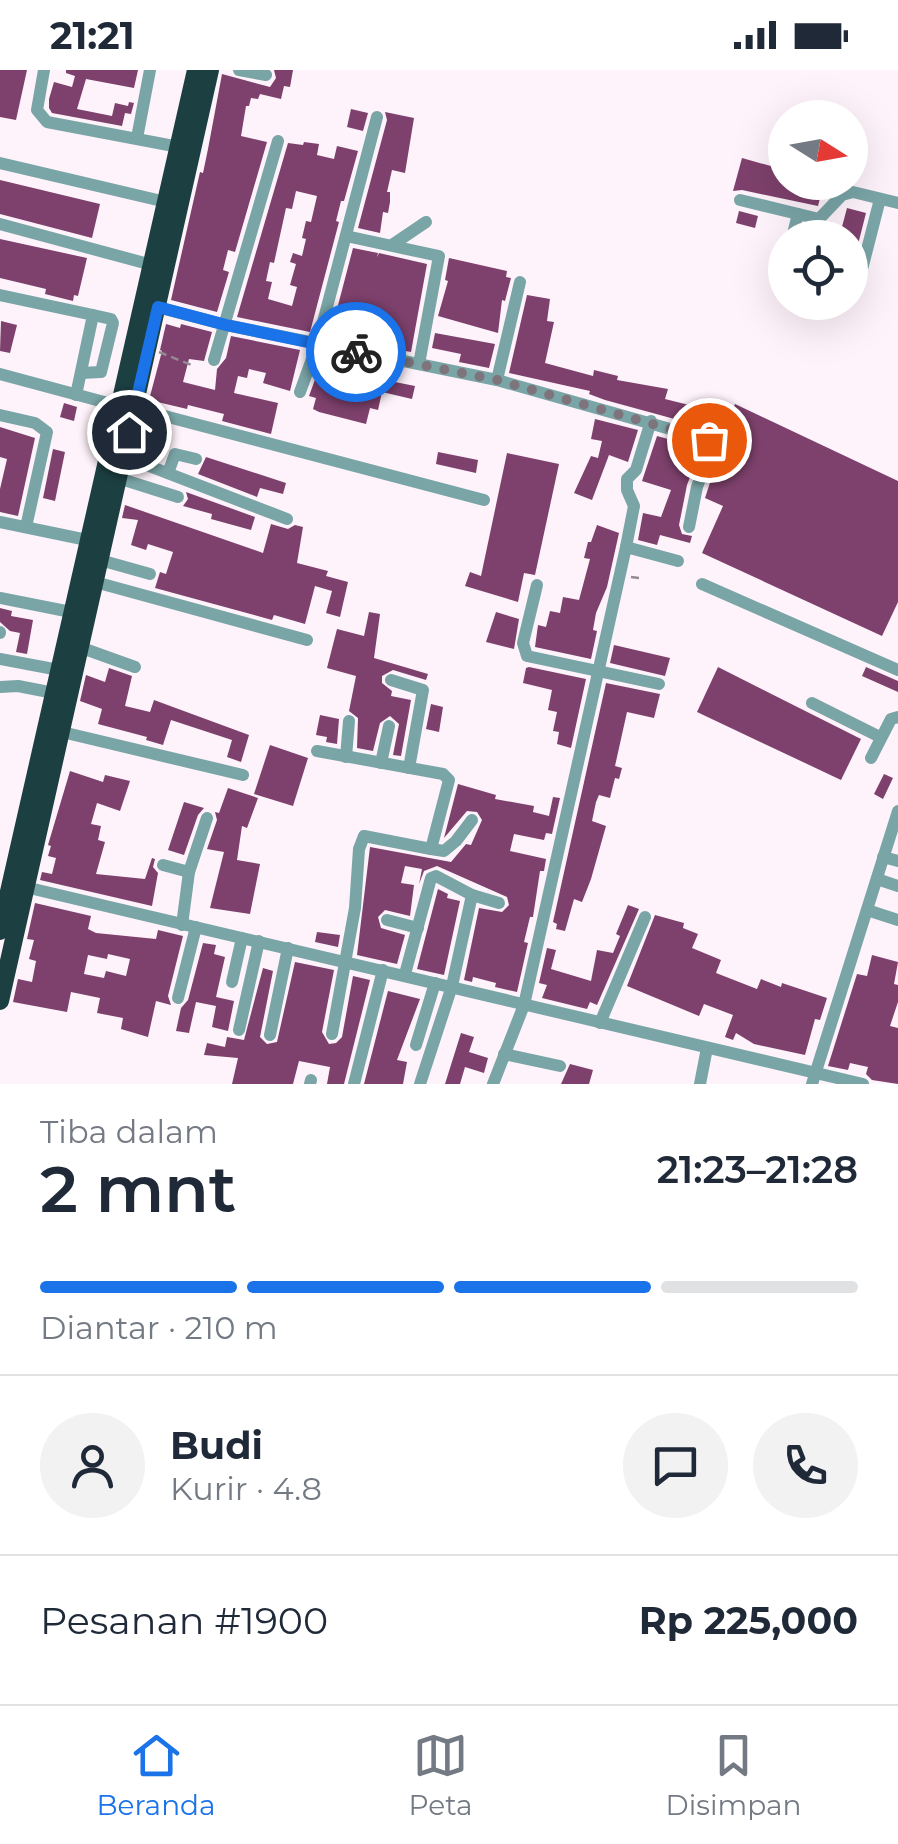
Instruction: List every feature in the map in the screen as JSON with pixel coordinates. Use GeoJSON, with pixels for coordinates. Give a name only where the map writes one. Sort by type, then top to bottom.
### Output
{"type":"FeatureCollection","features":[{"type":"Feature","properties":{"kind":"highway"},"geometry":{"type":"LineString","coordinates":[[0,1002],[12,883],[62,732],[82,648],[123,456],[126,407],[152,265],[196,70]]}},
{"type":"Feature","properties":{"kind":"highway"},"geometry":{"type":"LineString","coordinates":[[1,923],[87,540],[126,407],[148,349],[210,70]]}},
{"type":"Feature","properties":{"kind":"street"},"geometry":{"type":"LineString","coordinates":[[44,70],[37,104],[42,119],[179,147]]}},
{"type":"Feature","properties":{"kind":"street"},"geometry":{"type":"LineString","coordinates":[[137,138],[150,70]]}},
{"type":"Feature","properties":{"kind":"street"},"geometry":{"type":"LineString","coordinates":[[240,70],[266,75]]}},
{"type":"Feature","properties":{"kind":"street"},"geometry":{"type":"LineString","coordinates":[[300,392],[318,345],[377,117]]}},
{"type":"Feature","properties":{"kind":"street"},"geometry":{"type":"LineString","coordinates":[[214,360],[278,141]]}},
{"type":"Feature","properties":{"kind":"street"},"geometry":{"type":"LineString","coordinates":[[0,163],[166,202]]}},
{"type":"Feature","properties":{"kind":"street"},"geometry":{"type":"LineString","coordinates":[[740,200],[819,219],[842,195],[853,192],[898,204]]}},
{"type":"Feature","properties":{"kind":"street"},"geometry":{"type":"LineString","coordinates":[[868,246],[880,199]]}},
{"type":"Feature","properties":{"kind":"street"},"geometry":{"type":"LineString","coordinates":[[796,220],[798,214]]}},
{"type":"Feature","properties":{"kind":"street"},"geometry":{"type":"LineString","coordinates":[[392,245],[426,222]]}},
{"type":"Feature","properties":{"kind":"street"},"geometry":{"type":"LineString","coordinates":[[0,224],[152,265]]}},
{"type":"Feature","properties":{"kind":"street"},"geometry":{"type":"LineString","coordinates":[[346,236],[435,253],[440,258],[419,364]]}},
{"type":"Feature","properties":{"kind":"street"},"geometry":{"type":"LineString","coordinates":[[497,380],[520,282]]}},
{"type":"Feature","properties":{"kind":"street"},"geometry":{"type":"LineString","coordinates":[[0,295],[112,320],[102,372],[80,373]]}},
{"type":"Feature","properties":{"kind":"street"},"geometry":{"type":"LineString","coordinates":[[158,307],[318,345],[497,380],[710,441],[689,528]]}},
{"type":"Feature","properties":{"kind":"street"},"geometry":{"type":"LineString","coordinates":[[76,395],[93,315]]}},
{"type":"Feature","properties":{"kind":"street"},"geometry":{"type":"LineString","coordinates":[[0,374],[484,500]]}},
{"type":"Feature","properties":{"kind":"street"},"geometry":{"type":"LineString","coordinates":[[0,415],[41,425],[46,432],[26,528]]}},
{"type":"Feature","properties":{"kind":"street"},"geometry":{"type":"LineString","coordinates":[[492,1084],[524,1005],[626,547],[634,506],[627,490],[628,479],[636,470],[651,421]]}},
{"type":"Feature","properties":{"kind":"street"},"geometry":{"type":"LineString","coordinates":[[168,473],[175,454],[196,460]]}},
{"type":"Feature","properties":{"kind":"street"},"geometry":{"type":"LineString","coordinates":[[123,456],[286,519]]}},
{"type":"Feature","properties":{"kind":"street"},"geometry":{"type":"LineString","coordinates":[[118,478],[178,497]]}},
{"type":"Feature","properties":{"kind":"street"},"geometry":{"type":"LineString","coordinates":[[0,522],[87,540]]}},
{"type":"Feature","properties":{"kind":"street"},"geometry":{"type":"LineString","coordinates":[[626,547],[678,561]]}},
{"type":"Feature","properties":{"kind":"street"},"geometry":{"type":"LineString","coordinates":[[100,560],[150,574]]}},
{"type":"Feature","properties":{"kind":"street"},"geometry":{"type":"LineString","coordinates":[[96,582],[307,640]]}},
{"type":"Feature","properties":{"kind":"street"},"geometry":{"type":"LineString","coordinates":[[702,584],[898,670]]}},
{"type":"Feature","properties":{"kind":"street"},"geometry":{"type":"LineString","coordinates":[[537,585],[523,643],[525,654],[659,684]]}},
{"type":"Feature","properties":{"kind":"street"},"geometry":{"type":"LineString","coordinates":[[0,598],[71,612]]}},
{"type":"Feature","properties":{"kind":"street"},"geometry":{"type":"LineString","coordinates":[[82,648],[135,667]]}},
{"type":"Feature","properties":{"kind":"street"},"geometry":{"type":"LineString","coordinates":[[0,659],[59,670]]}},
{"type":"Feature","properties":{"kind":"street"},"geometry":{"type":"LineString","coordinates":[[392,680],[423,690],[409,768]]}},
{"type":"Feature","properties":{"kind":"street"},"geometry":{"type":"LineString","coordinates":[[0,687],[54,693]]}},
{"type":"Feature","properties":{"kind":"street"},"geometry":{"type":"LineString","coordinates":[[812,703],[880,736]]}},
{"type":"Feature","properties":{"kind":"street"},"geometry":{"type":"LineString","coordinates":[[870,758],[891,719],[898,716]]}},
{"type":"Feature","properties":{"kind":"street"},"geometry":{"type":"LineString","coordinates":[[346,756],[349,720]]}},
{"type":"Feature","properties":{"kind":"street"},"geometry":{"type":"LineString","coordinates":[[381,763],[389,726]]}},
{"type":"Feature","properties":{"kind":"street"},"geometry":{"type":"LineString","coordinates":[[62,732],[244,775]]}},
{"type":"Feature","properties":{"kind":"street"},"geometry":{"type":"LineString","coordinates":[[317,751],[443,774],[449,780],[431,849]]}},
{"type":"Feature","properties":{"kind":"street"},"geometry":{"type":"LineString","coordinates":[[814,1078],[898,811]]}},
{"type":"Feature","properties":{"kind":"street"},"geometry":{"type":"LineString","coordinates":[[178,998],[189,926],[189,872],[207,818]]}},
{"type":"Feature","properties":{"kind":"street"},"geometry":{"type":"LineString","coordinates":[[332,1034],[364,836],[444,851],[472,820]]}},
{"type":"Feature","properties":{"kind":"street"},"geometry":{"type":"LineString","coordinates":[[883,857],[898,861]]}},
{"type":"Feature","properties":{"kind":"street"},"geometry":{"type":"LineString","coordinates":[[164,864],[189,872]]}},
{"type":"Feature","properties":{"kind":"street"},"geometry":{"type":"LineString","coordinates":[[405,974],[432,876],[472,896],[499,903]]}},
{"type":"Feature","properties":{"kind":"street"},"geometry":{"type":"LineString","coordinates":[[877,879],[898,886]]}},
{"type":"Feature","properties":{"kind":"street"},"geometry":{"type":"LineString","coordinates":[[12,883],[405,974],[814,1078],[863,1084]]}},
{"type":"Feature","properties":{"kind":"street"},"geometry":{"type":"LineString","coordinates":[[420,1084],[452,986],[472,896]]}},
{"type":"Feature","properties":{"kind":"street"},"geometry":{"type":"LineString","coordinates":[[868,910],[898,920]]}},
{"type":"Feature","properties":{"kind":"street"},"geometry":{"type":"LineString","coordinates":[[600,1023],[645,916]]}},
{"type":"Feature","properties":{"kind":"street"},"geometry":{"type":"LineString","coordinates":[[387,920],[418,928]]}},
{"type":"Feature","properties":{"kind":"street"},"geometry":{"type":"LineString","coordinates":[[232,982],[242,938]]}},
{"type":"Feature","properties":{"kind":"street"},"geometry":{"type":"LineString","coordinates":[[239,1030],[259,941]]}},
{"type":"Feature","properties":{"kind":"street"},"geometry":{"type":"LineString","coordinates":[[270,1034],[288,948]]}},
{"type":"Feature","properties":{"kind":"street"},"geometry":{"type":"LineString","coordinates":[[354,1084],[383,970]]}},
{"type":"Feature","properties":{"kind":"street"},"geometry":{"type":"LineString","coordinates":[[416,1045],[435,983]]}},
{"type":"Feature","properties":{"kind":"street"},"geometry":{"type":"LineString","coordinates":[[700,1084],[707,1048]]}},
{"type":"Feature","properties":{"kind":"street"},"geometry":{"type":"LineString","coordinates":[[504,1054],[560,1066]]}},
{"type":"Feature","properties":{"kind":"path"},"geometry":{"type":"LineString","coordinates":[[148,349],[194,366]]}},
{"type":"Feature","properties":{"kind":"building"},"geometry":{"type":"Polygon","coordinates":[[[0,70],[27,70],[16,120],[0,117],[0,70]]]}},
{"type":"Feature","properties":{"kind":"building"},"geometry":{"type":"Polygon","coordinates":[[[66,70],[138,70],[134,88],[86,79],[77,109],[112,116],[115,103],[134,103],[131,114],[125,113],[122,126],[52,113],[49,99],[54,82],[72,87],[75,76],[66,70]]]}},
{"type":"Feature","properties":{"kind":"building"},"geometry":{"type":"Polygon","coordinates":[[[274,70],[293,70],[290,87],[284,86],[281,99],[260,94],[246,106],[241,136],[267,142],[235,252],[228,250],[223,270],[229,272],[217,312],[171,300],[200,172],[203,173],[222,74],[270,87],[276,78],[274,70]]]}},
{"type":"Feature","properties":{"kind":"building"},"geometry":{"type":"Polygon","coordinates":[[[351,109],[368,113],[363,131],[347,127],[351,109]]]}},
{"type":"Feature","properties":{"kind":"building"},"geometry":{"type":"Polygon","coordinates":[[[385,112],[414,118],[405,173],[392,170],[388,213],[383,212],[380,233],[358,228],[387,120],[385,112]]]}},
{"type":"Feature","properties":{"kind":"building"},"geometry":{"type":"Polygon","coordinates":[[[288,143],[319,144],[317,155],[334,159],[337,146],[358,151],[341,201],[310,332],[237,317],[288,143]],[[296,191],[292,209],[286,208],[266,281],[272,282],[268,299],[292,306],[297,287],[290,285],[296,264],[290,262],[293,253],[302,256],[306,221],[311,222],[317,196],[296,191]]]}},
{"type":"Feature","properties":{"kind":"building"},"geometry":{"type":"Polygon","coordinates":[[[742,158],[768,165],[768,195],[733,191],[742,158]]]}},
{"type":"Feature","properties":{"kind":"building"},"geometry":{"type":"Polygon","coordinates":[[[0,180],[100,204],[92,238],[0,214],[0,180]]]}},
{"type":"Feature","properties":{"kind":"building"},"geometry":{"type":"Polygon","coordinates":[[[790,200],[820,200],[818,206],[790,200]]]}},
{"type":"Feature","properties":{"kind":"building"},"geometry":{"type":"Polygon","coordinates":[[[847,208],[866,213],[864,220],[844,220],[847,208]]]}},
{"type":"Feature","properties":{"kind":"building"},"geometry":{"type":"Polygon","coordinates":[[[739,211],[758,216],[755,228],[736,223],[739,211]]]}},
{"type":"Feature","properties":{"kind":"building"},"geometry":{"type":"Polygon","coordinates":[[[0,239],[87,258],[78,296],[74,295],[73,301],[45,294],[46,289],[0,278],[0,239]]]}},
{"type":"Feature","properties":{"kind":"building"},"geometry":{"type":"Polygon","coordinates":[[[353,248],[378,253],[377,257],[379,253],[427,264],[411,352],[383,347],[384,340],[358,335],[357,341],[330,336],[353,248]]]}},
{"type":"Feature","properties":{"kind":"building"},"geometry":{"type":"Polygon","coordinates":[[[449,258],[507,271],[506,277],[511,278],[505,301],[502,300],[498,333],[438,316],[448,281],[445,280],[449,258]]]}},
{"type":"Feature","properties":{"kind":"building"},"geometry":{"type":"Polygon","coordinates":[[[527,295],[550,299],[547,321],[554,322],[545,363],[593,376],[594,370],[618,376],[617,380],[668,389],[665,399],[689,405],[687,413],[726,422],[735,404],[898,481],[898,602],[882,636],[702,553],[723,506],[705,498],[720,452],[722,432],[605,400],[589,394],[590,391],[509,373],[527,295]]]}},
{"type":"Feature","properties":{"kind":"building"},"geometry":{"type":"Polygon","coordinates":[[[1,321],[17,325],[10,353],[0,351],[1,321]]]}},
{"type":"Feature","properties":{"kind":"building"},"geometry":{"type":"Polygon","coordinates":[[[166,324],[212,332],[204,361],[189,359],[183,382],[215,390],[217,369],[226,358],[231,336],[300,350],[290,391],[263,383],[266,373],[249,369],[247,378],[238,376],[234,393],[278,403],[271,434],[222,421],[224,414],[149,400],[166,324]]]}},
{"type":"Feature","properties":{"kind":"building"},"geometry":{"type":"Polygon","coordinates":[[[435,333],[495,344],[489,368],[459,362],[461,354],[432,348],[435,333]]]}},
{"type":"Feature","properties":{"kind":"building"},"geometry":{"type":"Polygon","coordinates":[[[324,355],[342,359],[339,372],[356,376],[359,365],[388,368],[385,380],[415,386],[412,399],[382,392],[378,410],[370,408],[366,424],[313,409],[316,398],[309,396],[324,355]]]}},
{"type":"Feature","properties":{"kind":"building"},"geometry":{"type":"Polygon","coordinates":[[[64,403],[77,407],[74,421],[60,417],[64,403]]]}},
{"type":"Feature","properties":{"kind":"building"},"geometry":{"type":"Polygon","coordinates":[[[595,419],[638,430],[628,462],[609,455],[592,500],[574,493],[591,456],[598,458],[602,441],[591,439],[595,419]]]}},
{"type":"Feature","properties":{"kind":"building"},"geometry":{"type":"Polygon","coordinates":[[[0,427],[35,438],[18,516],[0,512],[0,489],[7,459],[0,457],[0,427]]]}},
{"type":"Feature","properties":{"kind":"building"},"geometry":{"type":"Polygon","coordinates":[[[657,436],[701,448],[687,485],[679,525],[682,534],[692,536],[690,543],[660,535],[657,545],[638,540],[643,513],[661,517],[671,490],[642,481],[657,436]]]}},
{"type":"Feature","properties":{"kind":"building"},"geometry":{"type":"Polygon","coordinates":[[[53,449],[65,452],[55,501],[43,498],[53,449]]]}},
{"type":"Feature","properties":{"kind":"building"},"geometry":{"type":"Polygon","coordinates":[[[438,452],[478,460],[476,473],[436,464],[438,452]]]}},
{"type":"Feature","properties":{"kind":"building"},"geometry":{"type":"Polygon","coordinates":[[[507,453],[559,464],[535,575],[524,573],[518,602],[465,586],[470,572],[481,576],[507,453]]]}},
{"type":"Feature","properties":{"kind":"building"},"geometry":{"type":"Polygon","coordinates":[[[206,457],[286,483],[283,494],[260,488],[257,497],[198,474],[206,457]]]}},
{"type":"Feature","properties":{"kind":"building"},"geometry":{"type":"Polygon","coordinates":[[[186,492],[255,517],[251,530],[183,506],[188,499],[186,492]]]}},
{"type":"Feature","properties":{"kind":"building"},"geometry":{"type":"Polygon","coordinates":[[[125,505],[263,553],[271,524],[288,529],[295,525],[303,527],[297,563],[328,571],[326,576],[348,582],[340,617],[326,613],[332,591],[315,586],[305,624],[274,615],[272,620],[155,588],[160,572],[166,574],[173,552],[148,544],[146,550],[131,545],[138,520],[122,518],[125,505]]]}},
{"type":"Feature","properties":{"kind":"building"},"geometry":{"type":"Polygon","coordinates":[[[597,525],[619,533],[607,587],[596,613],[591,659],[535,647],[538,625],[546,627],[550,611],[560,613],[563,597],[579,600],[590,559],[584,558],[597,525]]]}},
{"type":"Feature","properties":{"kind":"building"},"geometry":{"type":"Polygon","coordinates":[[[0,608],[12,611],[11,616],[33,620],[27,654],[16,652],[20,633],[10,631],[0,622],[0,608]]]}},
{"type":"Feature","properties":{"kind":"building"},"geometry":{"type":"Polygon","coordinates":[[[369,612],[380,614],[374,658],[428,674],[426,680],[393,670],[382,676],[391,696],[411,700],[401,756],[393,755],[399,724],[390,716],[380,723],[373,751],[357,748],[358,718],[349,711],[356,676],[327,668],[337,629],[364,636],[369,612]]]}},
{"type":"Feature","properties":{"kind":"building"},"geometry":{"type":"Polygon","coordinates":[[[496,612],[519,619],[514,649],[486,642],[496,612]]]}},
{"type":"Feature","properties":{"kind":"building"},"geometry":{"type":"Polygon","coordinates":[[[614,645],[670,658],[665,676],[610,663],[614,645]]]}},
{"type":"Feature","properties":{"kind":"building"},"geometry":{"type":"Polygon","coordinates":[[[529,667],[586,679],[571,748],[557,744],[559,732],[553,731],[557,712],[548,710],[552,690],[523,683],[529,667]]]}},
{"type":"Feature","properties":{"kind":"building"},"geometry":{"type":"Polygon","coordinates":[[[718,667],[861,739],[841,780],[697,712],[718,667]]]}},
{"type":"Feature","properties":{"kind":"building"},"geometry":{"type":"Polygon","coordinates":[[[866,667],[898,681],[898,692],[862,676],[866,667]]]}},
{"type":"Feature","properties":{"kind":"building"},"geometry":{"type":"Polygon","coordinates":[[[109,668],[132,676],[125,706],[150,712],[154,700],[249,735],[241,762],[227,757],[232,740],[171,720],[163,745],[98,724],[102,709],[80,701],[86,675],[105,682],[109,668]]]}},
{"type":"Feature","properties":{"kind":"building"},"geometry":{"type":"Polygon","coordinates":[[[606,683],[660,694],[654,718],[627,712],[615,766],[622,768],[619,779],[615,778],[610,798],[599,795],[596,802],[592,821],[606,826],[591,879],[582,902],[574,899],[565,931],[556,929],[553,922],[606,683]]]}},
{"type":"Feature","properties":{"kind":"building"},"geometry":{"type":"Polygon","coordinates":[[[431,704],[443,707],[439,732],[426,729],[431,704]]]}},
{"type":"Feature","properties":{"kind":"building"},"geometry":{"type":"Polygon","coordinates":[[[320,715],[339,719],[337,744],[316,735],[320,715]]]}},
{"type":"Feature","properties":{"kind":"building"},"geometry":{"type":"Polygon","coordinates":[[[270,745],[308,758],[293,806],[254,794],[270,745]]]}},
{"type":"Feature","properties":{"kind":"building"},"geometry":{"type":"Polygon","coordinates":[[[70,771],[103,782],[105,775],[130,781],[120,811],[97,803],[91,824],[101,826],[98,840],[105,842],[96,874],[145,879],[152,858],[155,859],[153,867],[158,873],[152,906],[40,880],[42,872],[52,874],[56,858],[48,856],[48,845],[70,771]]]}},
{"type":"Feature","properties":{"kind":"building"},"geometry":{"type":"Polygon","coordinates":[[[884,774],[893,778],[883,799],[874,794],[884,774]]]}},
{"type":"Feature","properties":{"kind":"building"},"geometry":{"type":"Polygon","coordinates":[[[458,784],[496,795],[495,799],[534,806],[533,812],[549,816],[553,797],[560,798],[552,834],[546,833],[544,840],[514,834],[510,851],[546,859],[524,942],[528,943],[517,992],[473,977],[472,982],[464,980],[479,908],[502,912],[509,905],[507,897],[437,866],[424,871],[419,884],[422,869],[405,866],[401,883],[414,885],[410,916],[385,910],[378,917],[381,928],[405,935],[397,964],[357,955],[370,847],[451,862],[466,844],[471,845],[482,820],[477,812],[467,811],[444,838],[458,784]]]}},
{"type":"Feature","properties":{"kind":"building"},"geometry":{"type":"Polygon","coordinates":[[[228,788],[258,798],[247,828],[242,826],[237,860],[260,864],[250,914],[210,908],[224,852],[207,849],[217,820],[215,812],[219,813],[228,788]]]}},
{"type":"Feature","properties":{"kind":"building"},"geometry":{"type":"Polygon","coordinates":[[[184,802],[204,808],[184,855],[168,850],[184,802]]]}},
{"type":"Feature","properties":{"kind":"building"},"geometry":{"type":"Polygon","coordinates":[[[438,889],[448,894],[447,898],[460,901],[444,975],[417,969],[438,889]]]}},
{"type":"Feature","properties":{"kind":"building"},"geometry":{"type":"Polygon","coordinates":[[[35,903],[91,916],[88,929],[96,933],[156,939],[158,930],[183,936],[168,996],[171,1005],[156,1001],[148,1037],[121,1029],[123,1018],[97,1013],[100,998],[71,992],[67,1012],[13,1002],[18,979],[32,982],[36,961],[29,959],[34,940],[27,939],[35,903]],[[88,955],[84,974],[104,978],[106,971],[126,976],[130,959],[88,955]]]}},
{"type":"Feature","properties":{"kind":"building"},"geometry":{"type":"Polygon","coordinates":[[[628,905],[639,909],[597,1005],[590,1002],[587,1009],[542,998],[547,985],[539,983],[547,948],[556,950],[551,969],[591,981],[597,950],[613,953],[628,905]]]}},
{"type":"Feature","properties":{"kind":"building"},"geometry":{"type":"Polygon","coordinates":[[[655,915],[684,923],[683,928],[698,934],[692,948],[721,960],[716,973],[757,989],[761,979],[827,998],[820,1020],[815,1019],[805,1055],[754,1044],[736,1033],[733,1040],[725,1037],[733,1015],[704,1004],[699,1016],[627,986],[655,915]]]}},
{"type":"Feature","properties":{"kind":"building"},"geometry":{"type":"Polygon","coordinates":[[[317,932],[340,935],[338,947],[315,942],[317,932]]]}},
{"type":"Feature","properties":{"kind":"building"},"geometry":{"type":"Polygon","coordinates":[[[203,943],[216,945],[214,954],[225,957],[216,997],[234,1001],[228,1031],[212,1027],[216,1006],[196,1002],[189,1033],[176,1031],[181,1008],[188,1000],[203,943]]]}},
{"type":"Feature","properties":{"kind":"building"},"geometry":{"type":"Polygon","coordinates":[[[872,955],[898,962],[894,984],[898,985],[898,1002],[890,1026],[898,1028],[898,1084],[872,1080],[866,1074],[868,1067],[850,1063],[848,1070],[828,1066],[857,974],[867,976],[872,955]]]}},
{"type":"Feature","properties":{"kind":"building"},"geometry":{"type":"Polygon","coordinates":[[[295,962],[334,970],[322,1032],[329,1044],[342,1037],[353,976],[370,980],[344,1084],[327,1084],[330,1067],[299,1061],[293,1084],[232,1084],[238,1058],[204,1055],[207,1043],[225,1047],[227,1037],[244,1040],[263,968],[273,971],[260,1037],[267,1044],[277,1042],[295,962]]]}},
{"type":"Feature","properties":{"kind":"building"},"geometry":{"type":"Polygon","coordinates":[[[389,987],[388,991],[420,999],[397,1060],[407,1062],[403,1084],[364,1084],[389,987]]]}},
{"type":"Feature","properties":{"kind":"building"},"geometry":{"type":"Polygon","coordinates":[[[461,1033],[474,1037],[469,1052],[488,1058],[484,1073],[465,1067],[460,1084],[445,1084],[461,1033]]]}},
{"type":"Feature","properties":{"kind":"building"},"geometry":{"type":"Polygon","coordinates":[[[570,1064],[593,1070],[589,1084],[561,1084],[570,1064]]]}},
{"type":"Feature","properties":{"kind":"way so far"},"geometry":{"type":"LineString","coordinates":[[356,352],[497,380],[709,440]]}},
{"type":"Feature","properties":{"kind":"route"},"geometry":{"type":"LineString","coordinates":[[129,432],[158,307],[356,352]]}}]}
